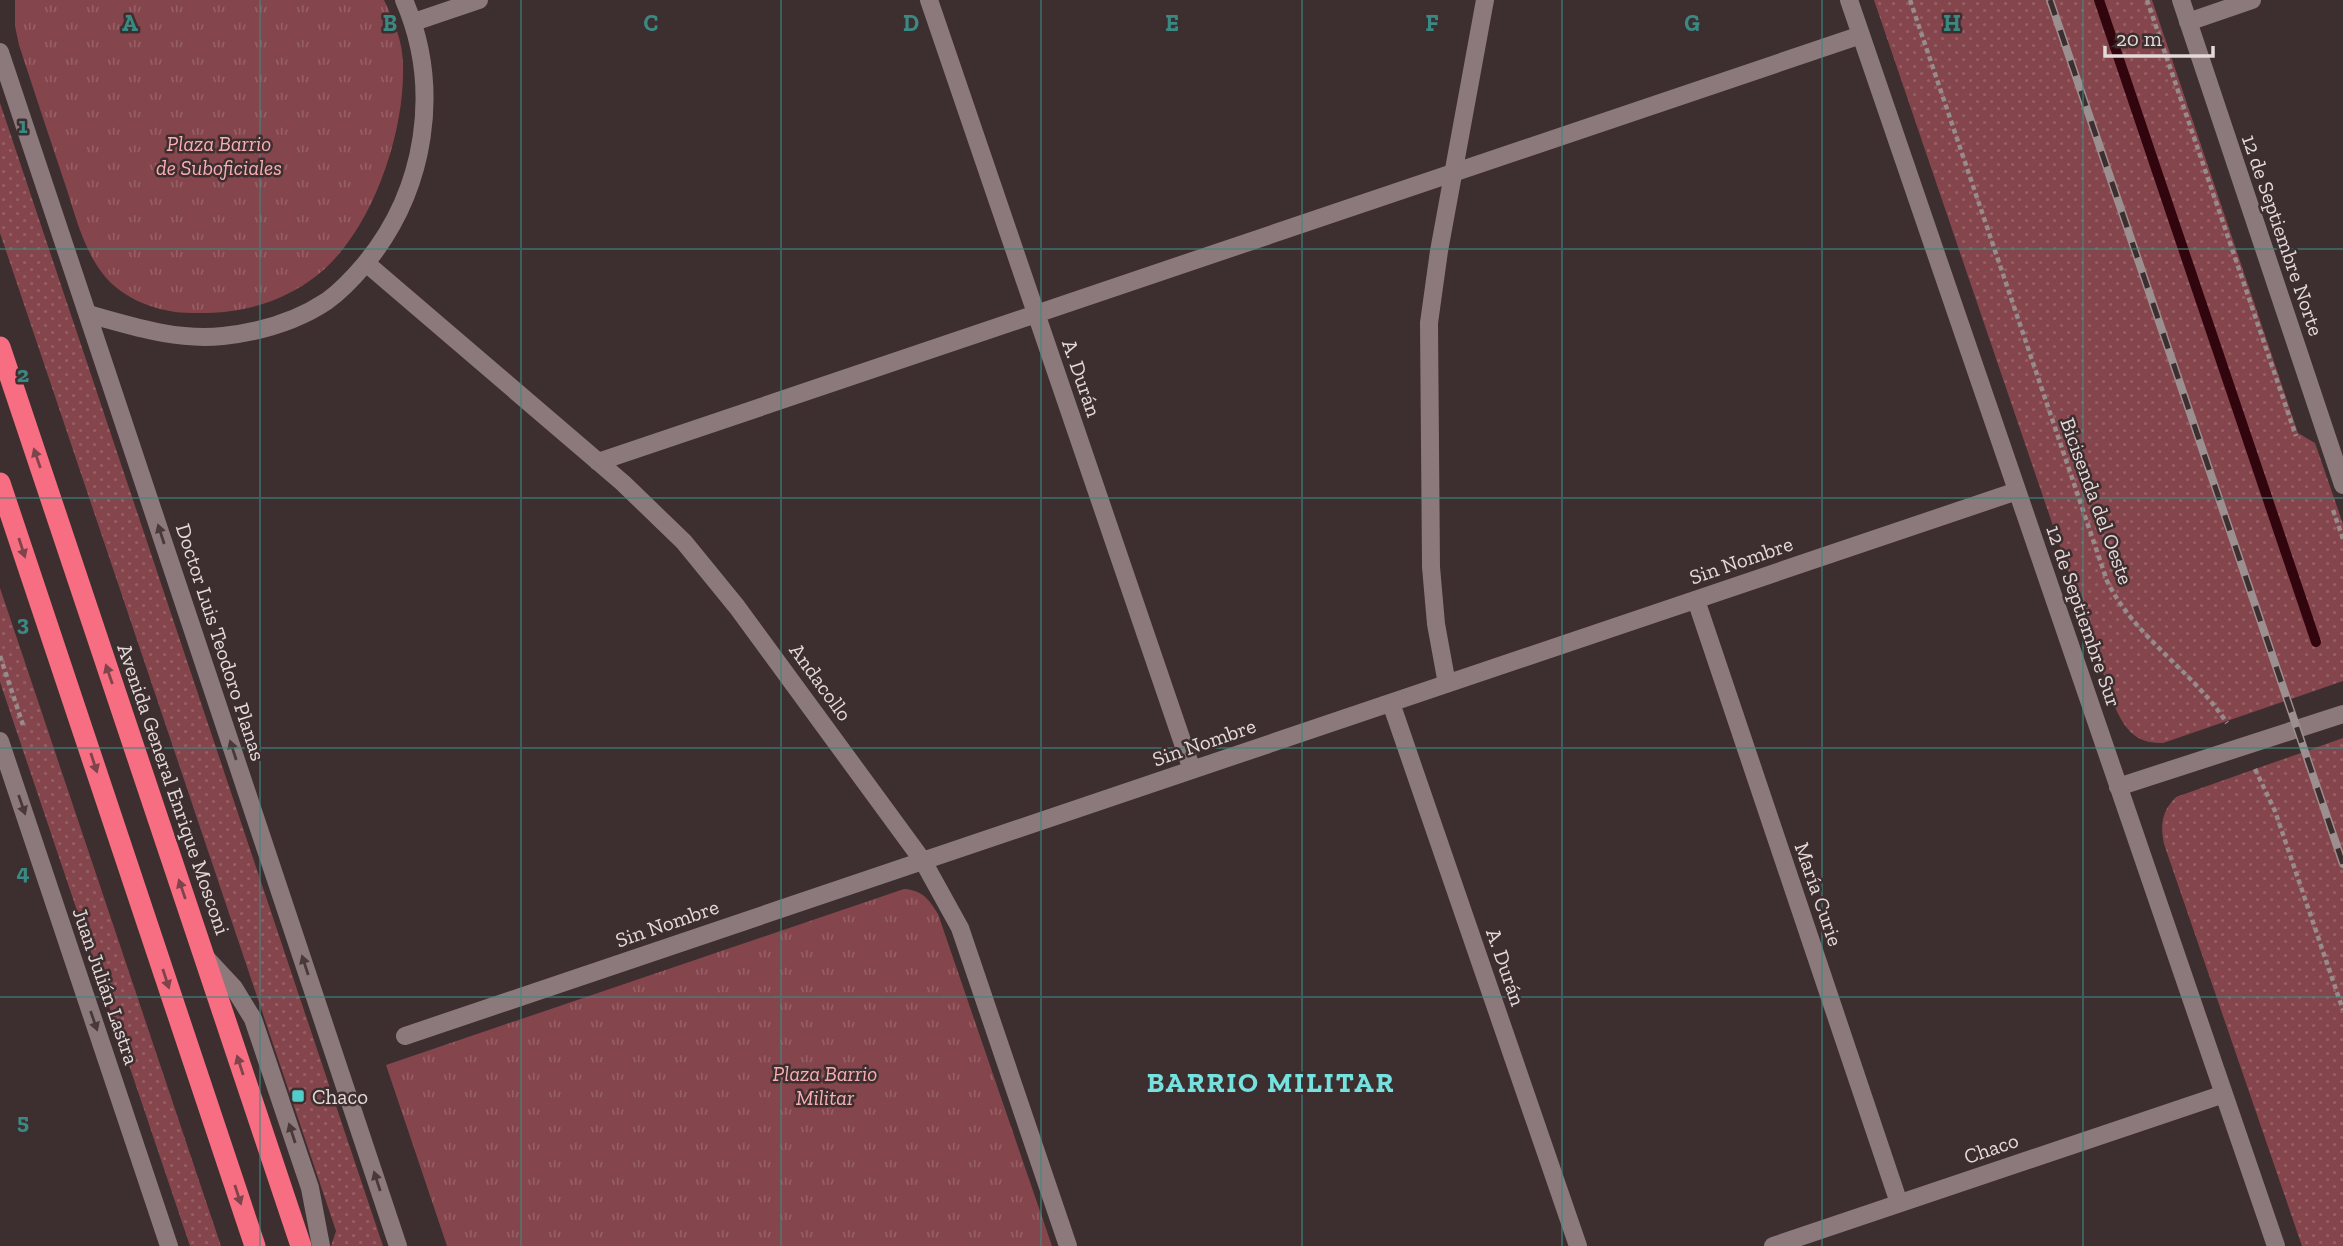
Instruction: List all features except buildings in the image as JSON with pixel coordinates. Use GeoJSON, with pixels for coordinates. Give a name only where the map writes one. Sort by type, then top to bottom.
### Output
{"type":"FeatureCollection","features":[{"type":"Feature","properties":{"kind":"highway","name":"Avenida General Enrique Mosconi"},"geometry":{"type":"LineString","coordinates":[[0,347],[301,1246]]}},
{"type":"Feature","properties":{"kind":"highway"},"geometry":{"type":"LineString","coordinates":[[0,483],[255,1246]]}},
{"type":"Feature","properties":{"kind":"street"},"geometry":{"type":"LineString","coordinates":[[88,314],[147,330],[184,336],[222,336],[258,330],[296,318],[328,300],[366,263],[382,243],[402,207],[418,162],[425,116],[424,68],[414,22],[404,0]]}},
{"type":"Feature","properties":{"kind":"street"},"geometry":{"type":"LineString","coordinates":[[414,22],[479,0]]}},
{"type":"Feature","properties":{"kind":"street","name":"A. Durán"},"geometry":{"type":"LineString","coordinates":[[929,0],[1192,770]]}},
{"type":"Feature","properties":{"kind":"street"},"geometry":{"type":"LineString","coordinates":[[1447,684],[1436,624],[1431,567],[1429,358],[1433,289],[1485,0]]}},
{"type":"Feature","properties":{"kind":"street","name":"12 de Septiembre Sur"},"geometry":{"type":"LineString","coordinates":[[1849,0],[2276,1246]]}},
{"type":"Feature","properties":{"kind":"street","name":"12 de Septiembre Norte"},"geometry":{"type":"LineString","coordinates":[[2180,0],[2343,485]]}},
{"type":"Feature","properties":{"kind":"street"},"geometry":{"type":"LineString","coordinates":[[2188,22],[2252,0]]}},
{"type":"Feature","properties":{"kind":"street"},"geometry":{"type":"LineString","coordinates":[[598,462],[1861,35]]}},
{"type":"Feature","properties":{"kind":"street","name":"Doctor Luis Teodoro Planas"},"geometry":{"type":"LineString","coordinates":[[0,52],[398,1246]]}},
{"type":"Feature","properties":{"kind":"street","name":"Andacollo"},"geometry":{"type":"LineString","coordinates":[[366,263],[655,512],[711,574],[923,861],[960,928],[1068,1246]]}},
{"type":"Feature","properties":{"kind":"street","name":"Sin Nombre"},"geometry":{"type":"LineString","coordinates":[[405,1035],[2017,491]]}},
{"type":"Feature","properties":{"kind":"street","name":"María Curie"},"geometry":{"type":"LineString","coordinates":[[1696,600],[1899,1203]]}},
{"type":"Feature","properties":{"kind":"street","name":"A. Durán"},"geometry":{"type":"LineString","coordinates":[[1391,703],[1578,1246]]}},
{"type":"Feature","properties":{"kind":"street"},"geometry":{"type":"LineString","coordinates":[[2118,787],[2343,714]]}},
{"type":"Feature","properties":{"kind":"street","name":"Juan Julián Lastra"},"geometry":{"type":"LineString","coordinates":[[0,741],[169,1246]]}},
{"type":"Feature","properties":{"kind":"street"},"geometry":{"type":"LineString","coordinates":[[203,954],[234,988],[253,1019],[310,1188],[321,1246]]}},
{"type":"Feature","properties":{"kind":"street","name":"Chaco"},"geometry":{"type":"LineString","coordinates":[[1773,1246],[1799,1242],[1899,1203],[2224,1094]]}},
{"type":"Feature","properties":{"kind":"path","name":"Bicisenda del Oeste"},"geometry":{"type":"LineString","coordinates":[[1909,0],[2107,581],[2133,622],[2219,711],[2262,782],[2275,811],[2343,1010]]}},
{"type":"Feature","properties":{"kind":"green space","name":"Plaza Barrio de Suboficiales"},"geometry":{"type":"Polygon","coordinates":[[[15,0],[384,0],[400,40],[403,66],[398,124],[379,185],[349,241],[330,264],[308,282],[281,297],[253,307],[208,313],[167,311],[143,303],[121,291],[96,264],[80,229],[19,45],[15,26],[15,0]]]}},
{"type":"Feature","properties":{"kind":"green space"},"geometry":{"type":"Polygon","coordinates":[[[1874,0],[2152,0],[2298,433],[2315,443],[2343,524],[2343,681],[2163,743],[2145,741],[2132,733],[2122,721],[2114,705],[1874,0]]]}},
{"type":"Feature","properties":{"kind":"green space"},"geometry":{"type":"Polygon","coordinates":[[[0,103],[383,1246],[331,1246],[336,1231],[0,233],[0,103]]]}},
{"type":"Feature","properties":{"kind":"green space"},"geometry":{"type":"Polygon","coordinates":[[[0,588],[221,1246],[190,1246],[0,682],[0,588]]]}},
{"type":"Feature","properties":{"kind":"green space"},"geometry":{"type":"Polygon","coordinates":[[[2343,738],[2343,1246],[2302,1246],[2164,844],[2162,824],[2168,807],[2176,797],[2343,738]]]}},
{"type":"Feature","properties":{"kind":"green space","name":"Plaza Barrio Militar"},"geometry":{"type":"Polygon","coordinates":[[[904,889],[924,896],[938,914],[1052,1246],[447,1246],[386,1065],[904,889]]]}},
{"type":"Feature","properties":{"kind":"waterway"},"geometry":{"type":"LineString","coordinates":[[2099,0],[2316,642]]}},
{"type":"Feature","properties":{"kind":"railway"},"geometry":{"type":"LineString","coordinates":[[2050,0],[2343,864]]}},
{"type":"Feature","properties":{"kind":"place","name":"Chaco"},"geometry":{"type":"Point","coordinates":[298,1096]}},
{"type":"Feature","properties":{"kind":"district","name":"BARRIO MILITAR"},"geometry":{"type":"Point","coordinates":[1271,1082]}}]}
